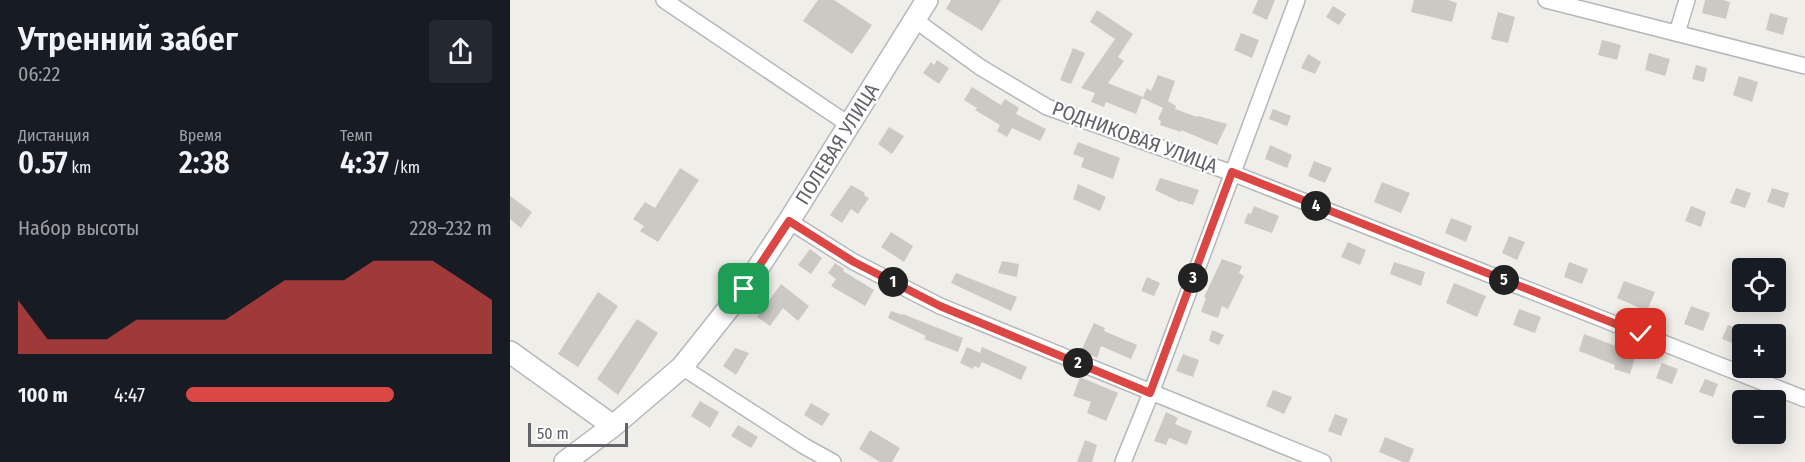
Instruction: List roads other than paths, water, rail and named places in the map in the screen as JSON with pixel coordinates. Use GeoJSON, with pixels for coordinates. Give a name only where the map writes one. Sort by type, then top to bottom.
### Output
{"type":"FeatureCollection","features":[{"type":"Feature","properties":{"kind":"street"},"geometry":{"type":"LineString","coordinates":[[664,0],[848,124]]}},
{"type":"Feature","properties":{"kind":"street","name":"ПОЛЕВАЯ УЛИЦА"},"geometry":{"type":"LineString","coordinates":[[565,462],[613,426],[682,367],[744,289],[927,0]]}},
{"type":"Feature","properties":{"kind":"street"},"geometry":{"type":"LineString","coordinates":[[1123,462],[1297,0]]}},
{"type":"Feature","properties":{"kind":"street"},"geometry":{"type":"LineString","coordinates":[[1546,0],[1805,66]]}},
{"type":"Feature","properties":{"kind":"street"},"geometry":{"type":"LineString","coordinates":[[1677,33],[1687,0]]}},
{"type":"Feature","properties":{"kind":"street","name":"РОДНИКОВАЯ УЛИЦА"},"geometry":{"type":"LineString","coordinates":[[915,20],[980,67],[1047,107],[1232,172],[1805,399]]}},
{"type":"Feature","properties":{"kind":"street"},"geometry":{"type":"LineString","coordinates":[[789,221],[854,262],[940,306],[1323,462]]}},
{"type":"Feature","properties":{"kind":"street"},"geometry":{"type":"LineString","coordinates":[[510,352],[613,426]]}},
{"type":"Feature","properties":{"kind":"street"},"geometry":{"type":"LineString","coordinates":[[682,367],[804,446],[833,462]]}}]}
